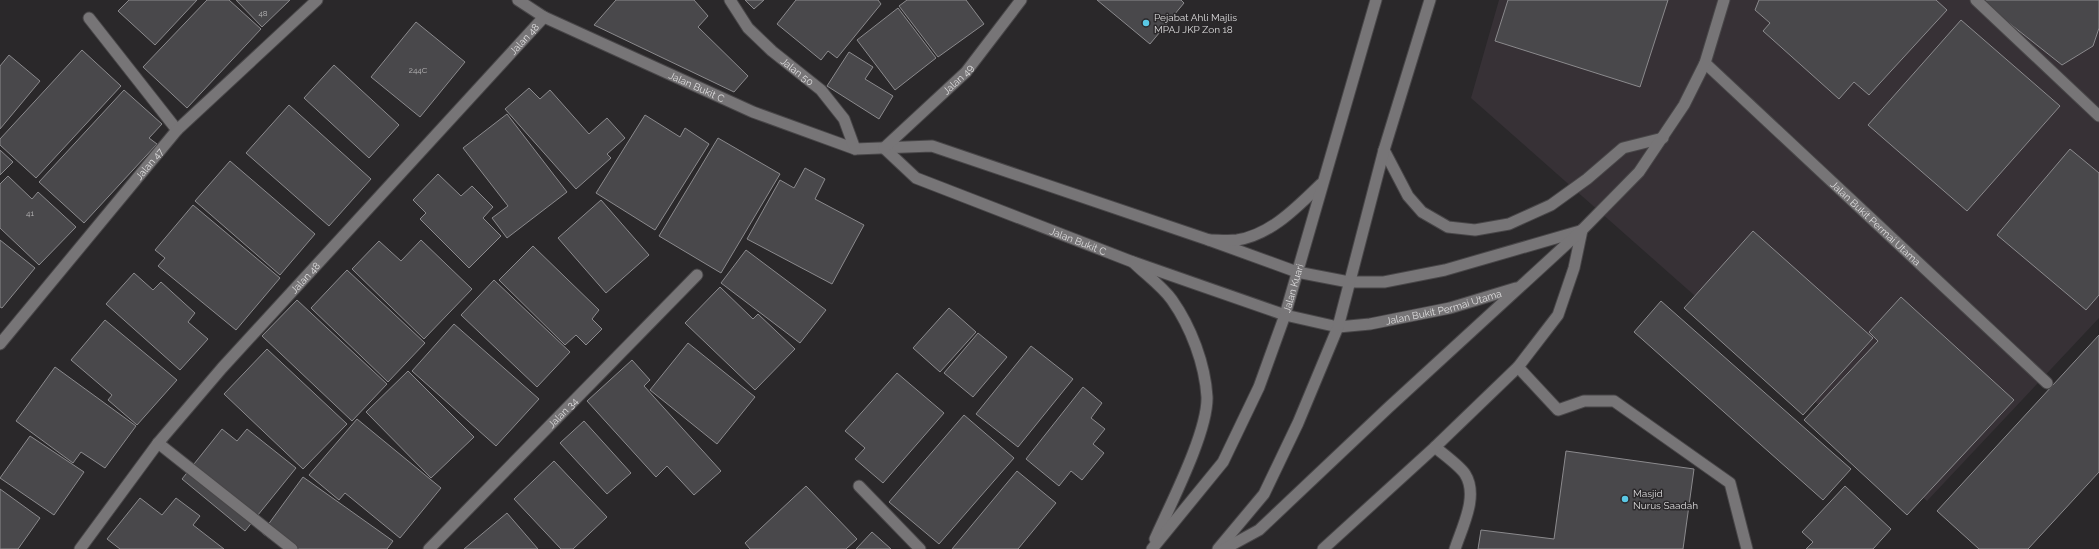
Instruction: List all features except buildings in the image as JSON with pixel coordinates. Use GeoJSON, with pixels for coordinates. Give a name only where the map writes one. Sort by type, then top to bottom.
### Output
{"type":"FeatureCollection","features":[{"type":"Feature","properties":{"kind":"street","name":"Jalan 47"},"geometry":{"type":"LineString","coordinates":[[0,344],[177,130],[317,0]]}},
{"type":"Feature","properties":{"kind":"street","name":"Jalan Bukit C"},"geometry":{"type":"LineString","coordinates":[[518,0],[544,17],[753,112],[855,149],[932,146],[1208,240],[1297,272]]}},
{"type":"Feature","properties":{"kind":"street","name":"Jalan 50"},"geometry":{"type":"LineString","coordinates":[[730,0],[753,33],[772,51],[821,90],[844,119],[855,149]]}},
{"type":"Feature","properties":{"kind":"street","name":"Jalan 49"},"geometry":{"type":"LineString","coordinates":[[884,148],[966,72],[1021,0]]}},
{"type":"Feature","properties":{"kind":"street","name":"Jalan Kuari"},"geometry":{"type":"LineString","coordinates":[[1151,549],[1223,462],[1258,387],[1284,315],[1376,0]]}},
{"type":"Feature","properties":{"kind":"street"},"geometry":{"type":"LineString","coordinates":[[1218,549],[1264,494],[1298,423],[1338,327],[1384,150],[1430,0]]}},
{"type":"Feature","properties":{"kind":"street","name":"Jalan Bukit Permai Utama"},"geometry":{"type":"LineString","coordinates":[[1284,315],[1338,327],[1370,324],[1450,308],[1519,287],[1582,230],[1639,172],[1684,105],[1704,63],[1724,0]]}},
{"type":"Feature","properties":{"kind":"street"},"geometry":{"type":"LineString","coordinates":[[1976,0],[2099,116]]}},
{"type":"Feature","properties":{"kind":"street","name":"Jalan 48"},"geometry":{"type":"LineString","coordinates":[[80,549],[158,443],[315,265],[544,17]]}},
{"type":"Feature","properties":{"kind":"street"},"geometry":{"type":"LineString","coordinates":[[89,18],[177,130]]}},
{"type":"Feature","properties":{"kind":"street","name":"Jalan Bukit Permai Utama"},"geometry":{"type":"LineString","coordinates":[[1704,63],[2047,383]]}},
{"type":"Feature","properties":{"kind":"street"},"geometry":{"type":"LineString","coordinates":[[1384,150],[1408,196],[1422,212],[1448,227],[1475,230],[1509,224],[1551,205],[1587,179],[1623,148],[1663,138]]}},
{"type":"Feature","properties":{"kind":"street","name":"Jalan Bukit C"},"geometry":{"type":"LineString","coordinates":[[884,148],[916,178],[1133,262],[1284,315]]}},
{"type":"Feature","properties":{"kind":"street"},"geometry":{"type":"LineString","coordinates":[[1208,240],[1237,240],[1263,230],[1286,217],[1322,183]]}},
{"type":"Feature","properties":{"kind":"street"},"geometry":{"type":"LineString","coordinates":[[1323,549],[1435,447],[1518,368],[1558,315],[1574,268],[1582,230]]}},
{"type":"Feature","properties":{"kind":"street","name":"Jalan Bukit Permai Utama"},"geometry":{"type":"LineString","coordinates":[[1297,272],[1349,282],[1384,282],[1445,270],[1582,230]]}},
{"type":"Feature","properties":{"kind":"street"},"geometry":{"type":"LineString","coordinates":[[1133,262],[1171,299],[1188,325],[1200,361],[1207,398],[1201,432],[1151,549]]}},
{"type":"Feature","properties":{"kind":"street","name":"Jalan 34"},"geometry":{"type":"LineString","coordinates":[[429,549],[696,275]]}},
{"type":"Feature","properties":{"kind":"street"},"geometry":{"type":"LineString","coordinates":[[1224,549],[1259,530],[1519,287]]}},
{"type":"Feature","properties":{"kind":"street"},"geometry":{"type":"LineString","coordinates":[[1518,368],[1558,410],[1584,401],[1614,401],[1730,483],[1747,549]]}},
{"type":"Feature","properties":{"kind":"street"},"geometry":{"type":"LineString","coordinates":[[158,443],[292,549]]}},
{"type":"Feature","properties":{"kind":"street"},"geometry":{"type":"LineString","coordinates":[[1435,447],[1465,473],[1471,488],[1469,505],[1455,549]]}},
{"type":"Feature","properties":{"kind":"street"},"geometry":{"type":"LineString","coordinates":[[859,486],[920,549]]}},
{"type":"Feature","properties":{"kind":"shaded area"},"geometry":{"type":"Polygon","coordinates":[[[1499,0],[2099,0],[2099,318],[1927,501],[1471,98],[1499,0]]]}},
{"type":"Feature","properties":{"kind":"place","name":"Pejabat Ahli Majlis MPAJ JKP Zon 18"},"geometry":{"type":"Point","coordinates":[1146,23]}},
{"type":"Feature","properties":{"kind":"place","name":"Masjid Nurus Saadah"},"geometry":{"type":"Point","coordinates":[1625,499]}}]}
